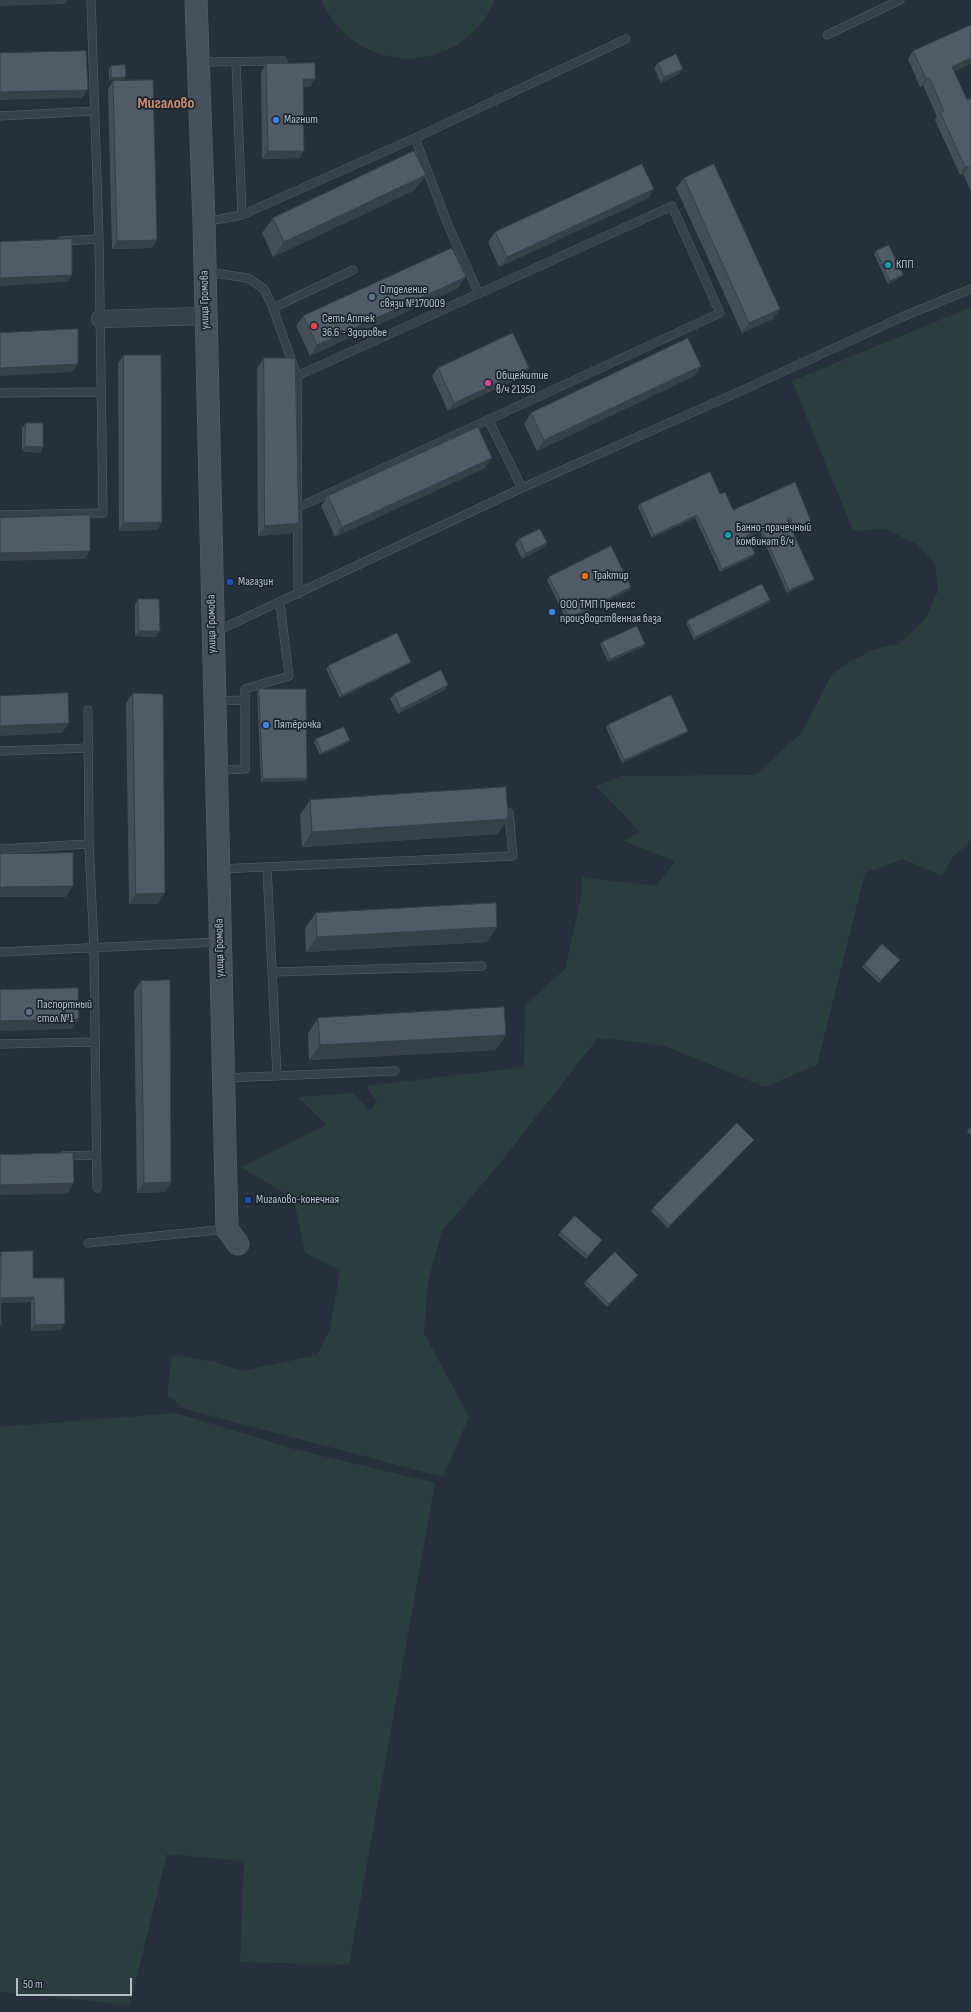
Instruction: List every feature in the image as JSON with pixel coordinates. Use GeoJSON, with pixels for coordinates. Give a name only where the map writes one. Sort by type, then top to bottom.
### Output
{"type":"FeatureCollection","features":[{"type":"Feature","properties":{"kind":"street","name":"улица Громова"},"geometry":{"type":"LineString","coordinates":[[196,0],[204,222],[223,1078],[232,1236]]}},
{"type":"Feature","properties":{"kind":"street"},"geometry":{"type":"LineString","coordinates":[[100,318],[205,316]]}},
{"type":"Feature","properties":{"kind":"lane"},"geometry":{"type":"LineString","coordinates":[[0,515],[103,513],[99,239],[91,0]]}},
{"type":"Feature","properties":{"kind":"lane"},"geometry":{"type":"LineString","coordinates":[[827,35],[900,0]]}},
{"type":"Feature","properties":{"kind":"lane"},"geometry":{"type":"LineString","coordinates":[[204,222],[242,215],[415,138],[626,39]]}},
{"type":"Feature","properties":{"kind":"lane"},"geometry":{"type":"LineString","coordinates":[[198,62],[283,61]]}},
{"type":"Feature","properties":{"kind":"lane"},"geometry":{"type":"LineString","coordinates":[[236,62],[242,215]]}},
{"type":"Feature","properties":{"kind":"lane"},"geometry":{"type":"LineString","coordinates":[[0,116],[94,111]]}},
{"type":"Feature","properties":{"kind":"lane"},"geometry":{"type":"LineString","coordinates":[[415,138],[448,225],[479,294]]}},
{"type":"Feature","properties":{"kind":"lane"},"geometry":{"type":"LineString","coordinates":[[297,376],[672,206],[720,313],[299,507]]}},
{"type":"Feature","properties":{"kind":"lane"},"geometry":{"type":"LineString","coordinates":[[53,241],[99,239]]}},
{"type":"Feature","properties":{"kind":"lane"},"geometry":{"type":"LineString","coordinates":[[273,308],[353,270]]}},
{"type":"Feature","properties":{"kind":"lane"},"geometry":{"type":"LineString","coordinates":[[204,272],[248,278],[264,289],[273,308],[297,376],[299,507],[298,594]]}},
{"type":"Feature","properties":{"kind":"lane"},"geometry":{"type":"LineString","coordinates":[[212,634],[522,488],[736,394],[902,317],[971,289]]}},
{"type":"Feature","properties":{"kind":"lane"},"geometry":{"type":"LineString","coordinates":[[0,394],[101,392]]}},
{"type":"Feature","properties":{"kind":"lane"},"geometry":{"type":"LineString","coordinates":[[488,419],[522,488]]}},
{"type":"Feature","properties":{"kind":"lane"},"geometry":{"type":"LineString","coordinates":[[216,770],[245,769],[245,689],[289,676],[280,603]]}},
{"type":"Feature","properties":{"kind":"lane"},"geometry":{"type":"LineString","coordinates":[[214,701],[245,700]]}},
{"type":"Feature","properties":{"kind":"lane"},"geometry":{"type":"LineString","coordinates":[[88,710],[89,844],[94,948],[96,1042],[97,1188]]}},
{"type":"Feature","properties":{"kind":"lane"},"geometry":{"type":"LineString","coordinates":[[0,751],[89,748]]}},
{"type":"Feature","properties":{"kind":"lane"},"geometry":{"type":"LineString","coordinates":[[218,869],[513,856],[509,813]]}},
{"type":"Feature","properties":{"kind":"lane"},"geometry":{"type":"LineString","coordinates":[[0,849],[89,844]]}},
{"type":"Feature","properties":{"kind":"lane"},"geometry":{"type":"LineString","coordinates":[[267,867],[277,1075]]}},
{"type":"Feature","properties":{"kind":"lane"},"geometry":{"type":"LineString","coordinates":[[0,952],[220,942]]}},
{"type":"Feature","properties":{"kind":"lane"},"geometry":{"type":"LineString","coordinates":[[272,972],[482,966]]}},
{"type":"Feature","properties":{"kind":"lane"},"geometry":{"type":"LineString","coordinates":[[0,1044],[96,1042]]}},
{"type":"Feature","properties":{"kind":"lane"},"geometry":{"type":"LineString","coordinates":[[223,1078],[395,1071]]}},
{"type":"Feature","properties":{"kind":"lane"},"geometry":{"type":"LineString","coordinates":[[56,1156],[96,1155]]}},
{"type":"Feature","properties":{"kind":"lane"},"geometry":{"type":"LineString","coordinates":[[88,1243],[232,1236]]}},
{"type":"Feature","properties":{"kind":"green space"},"geometry":{"type":"Polygon","coordinates":[[[321,0],[495,0],[479,26],[458,44],[434,55],[408,58],[382,55],[358,44],[337,26],[321,0]]]}},
{"type":"Feature","properties":{"kind":"green space"},"geometry":{"type":"Polygon","coordinates":[[[971,307],[971,841],[953,857],[942,876],[903,859],[865,873],[817,1065],[765,1087],[662,1045],[598,1038],[497,1167],[442,1231],[428,1282],[424,1333],[469,1417],[443,1477],[185,1409],[167,1395],[172,1355],[215,1362],[241,1371],[317,1355],[330,1329],[340,1270],[305,1253],[294,1199],[241,1167],[326,1125],[298,1097],[353,1093],[370,1111],[377,1101],[366,1086],[524,1067],[525,1005],[565,969],[581,897],[582,877],[656,886],[675,861],[623,841],[640,832],[596,786],[620,776],[755,775],[802,732],[832,674],[851,661],[874,649],[899,644],[925,619],[938,591],[935,563],[916,544],[886,529],[853,531],[792,381],[971,307]]]}},
{"type":"Feature","properties":{"kind":"green space"},"geometry":{"type":"Polygon","coordinates":[[[176,1413],[298,1450],[435,1483],[349,1965],[240,1962],[244,1861],[167,1854],[130,2005],[0,1992],[0,1427],[176,1413]]]}},
{"type":"Feature","properties":{"kind":"building"},"geometry":{"type":"Polygon","coordinates":[[[971,25],[971,58],[952,67],[967,100],[971,98],[971,171],[969,166],[965,167],[940,112],[944,111],[929,77],[926,79],[913,51],[971,25]]]}},
{"type":"Feature","properties":{"kind":"building"},"geometry":{"type":"Polygon","coordinates":[[[86,51],[88,90],[0,92],[0,53],[86,51]]]}},
{"type":"Feature","properties":{"kind":"building"},"geometry":{"type":"Polygon","coordinates":[[[676,54],[683,69],[664,77],[658,63],[676,54]]]}},
{"type":"Feature","properties":{"kind":"building"},"geometry":{"type":"Polygon","coordinates":[[[315,63],[315,79],[303,79],[304,151],[268,151],[266,64],[315,63]]]}},
{"type":"Feature","properties":{"kind":"building"},"geometry":{"type":"Polygon","coordinates":[[[125,65],[126,77],[111,78],[111,66],[125,65]]]}},
{"type":"Feature","properties":{"kind":"building"},"geometry":{"type":"Polygon","coordinates":[[[153,80],[157,240],[117,241],[113,81],[153,80]]]}},
{"type":"Feature","properties":{"kind":"building"},"geometry":{"type":"Polygon","coordinates":[[[414,151],[426,175],[284,242],[273,218],[414,151]]]}},
{"type":"Feature","properties":{"kind":"building"},"geometry":{"type":"Polygon","coordinates":[[[642,164],[654,189],[507,257],[495,232],[642,164]]]}},
{"type":"Feature","properties":{"kind":"building"},"geometry":{"type":"Polygon","coordinates":[[[714,164],[780,309],[749,323],[684,178],[714,164]]]}},
{"type":"Feature","properties":{"kind":"building"},"geometry":{"type":"Polygon","coordinates":[[[72,239],[72,275],[0,278],[0,242],[72,239]]]}},
{"type":"Feature","properties":{"kind":"building","name":"КПП"},"geometry":{"type":"Polygon","coordinates":[[[889,245],[903,275],[890,281],[876,251],[889,245]]]}},
{"type":"Feature","properties":{"kind":"building"},"geometry":{"type":"Polygon","coordinates":[[[452,248],[466,277],[317,345],[303,316],[452,248]]]}},
{"type":"Feature","properties":{"kind":"building"},"geometry":{"type":"Polygon","coordinates":[[[78,329],[78,364],[0,368],[0,333],[78,329]]]}},
{"type":"Feature","properties":{"kind":"building"},"geometry":{"type":"Polygon","coordinates":[[[513,333],[529,368],[454,403],[438,368],[513,333]]]}},
{"type":"Feature","properties":{"kind":"building"},"geometry":{"type":"Polygon","coordinates":[[[688,338],[701,366],[544,440],[531,413],[688,338]]]}},
{"type":"Feature","properties":{"kind":"building"},"geometry":{"type":"Polygon","coordinates":[[[124,355],[161,355],[162,522],[124,523],[124,355]]]}},
{"type":"Feature","properties":{"kind":"building"},"geometry":{"type":"Polygon","coordinates":[[[264,358],[295,358],[299,523],[265,526],[264,358]]]}},
{"type":"Feature","properties":{"kind":"building"},"geometry":{"type":"Polygon","coordinates":[[[26,423],[43,423],[43,447],[25,446],[26,423]]]}},
{"type":"Feature","properties":{"kind":"building"},"geometry":{"type":"Polygon","coordinates":[[[478,427],[492,458],[342,527],[328,496],[478,427]]]}},
{"type":"Feature","properties":{"kind":"building","name":"Банно-прачечный комбинат в/ч"},"geometry":{"type":"Polygon","coordinates":[[[710,472],[720,494],[725,492],[733,510],[795,482],[811,521],[795,529],[790,517],[787,519],[814,579],[789,590],[761,529],[746,536],[755,554],[722,569],[697,515],[654,535],[640,504],[710,472]]]}},
{"type":"Feature","properties":{"kind":"building"},"geometry":{"type":"Polygon","coordinates":[[[90,515],[90,551],[0,553],[0,518],[90,515]]]}},
{"type":"Feature","properties":{"kind":"building"},"geometry":{"type":"Polygon","coordinates":[[[540,529],[547,543],[526,553],[519,539],[540,529]]]}},
{"type":"Feature","properties":{"kind":"building"},"geometry":{"type":"Polygon","coordinates":[[[611,546],[631,587],[569,618],[549,577],[611,546]]]}},
{"type":"Feature","properties":{"kind":"building"},"geometry":{"type":"Polygon","coordinates":[[[762,584],[770,600],[695,637],[687,621],[762,584]]]}},
{"type":"Feature","properties":{"kind":"building"},"geometry":{"type":"Polygon","coordinates":[[[138,599],[159,599],[160,631],[139,631],[138,599]]]}},
{"type":"Feature","properties":{"kind":"building"},"geometry":{"type":"Polygon","coordinates":[[[637,626],[645,644],[610,659],[602,642],[637,626]]]}},
{"type":"Feature","properties":{"kind":"building"},"geometry":{"type":"Polygon","coordinates":[[[397,633],[411,662],[342,695],[328,666],[397,633]]]}},
{"type":"Feature","properties":{"kind":"building"},"geometry":{"type":"Polygon","coordinates":[[[441,670],[448,685],[401,709],[394,694],[441,670]]]}},
{"type":"Feature","properties":{"kind":"building"},"geometry":{"type":"Polygon","coordinates":[[[259,689],[306,689],[307,778],[263,779],[259,689]]]}},
{"type":"Feature","properties":{"kind":"building"},"geometry":{"type":"Polygon","coordinates":[[[68,693],[69,723],[0,726],[0,696],[68,693]]]}},
{"type":"Feature","properties":{"kind":"building"},"geometry":{"type":"Polygon","coordinates":[[[133,693],[163,694],[165,893],[136,894],[133,693]]]}},
{"type":"Feature","properties":{"kind":"building"},"geometry":{"type":"Polygon","coordinates":[[[671,695],[688,731],[624,760],[608,725],[671,695]]]}},
{"type":"Feature","properties":{"kind":"building"},"geometry":{"type":"Polygon","coordinates":[[[344,727],[350,740],[322,753],[316,739],[344,727]]]}},
{"type":"Feature","properties":{"kind":"building"},"geometry":{"type":"Polygon","coordinates":[[[506,787],[508,819],[312,832],[310,800],[506,787]]]}},
{"type":"Feature","properties":{"kind":"building"},"geometry":{"type":"Polygon","coordinates":[[[73,853],[73,886],[0,887],[0,854],[73,853]]]}},
{"type":"Feature","properties":{"kind":"building"},"geometry":{"type":"Polygon","coordinates":[[[496,903],[497,927],[317,937],[316,913],[496,903]]]}},
{"type":"Feature","properties":{"kind":"building"},"geometry":{"type":"Polygon","coordinates":[[[882,944],[900,960],[881,980],[864,965],[882,944]]]}},
{"type":"Feature","properties":{"kind":"building"},"geometry":{"type":"Polygon","coordinates":[[[170,980],[171,1182],[144,1183],[141,981],[170,980]]]}},
{"type":"Feature","properties":{"kind":"building"},"geometry":{"type":"Polygon","coordinates":[[[78,988],[79,1019],[0,1021],[0,990],[78,988]]]}},
{"type":"Feature","properties":{"kind":"building"},"geometry":{"type":"Polygon","coordinates":[[[504,1007],[506,1035],[320,1045],[318,1018],[504,1007]]]}},
{"type":"Feature","properties":{"kind":"building"},"geometry":{"type":"Polygon","coordinates":[[[737,1123],[754,1140],[670,1225],[653,1208],[737,1123]]]}},
{"type":"Feature","properties":{"kind":"building"},"geometry":{"type":"Polygon","coordinates":[[[73,1153],[74,1183],[0,1185],[0,1155],[73,1153]]]}},
{"type":"Feature","properties":{"kind":"building"},"geometry":{"type":"Polygon","coordinates":[[[575,1216],[602,1240],[588,1256],[560,1232],[575,1216]]]}},
{"type":"Feature","properties":{"kind":"building"},"geometry":{"type":"Polygon","coordinates":[[[33,1251],[33,1278],[64,1278],[65,1324],[35,1325],[34,1297],[1,1298],[0,1325],[1,1252],[33,1251]]]}},
{"type":"Feature","properties":{"kind":"building"},"geometry":{"type":"Polygon","coordinates":[[[615,1252],[638,1275],[609,1304],[586,1281],[615,1252]]]}},
{"type":"Feature","properties":{"kind":"place","name":"Магнит"},"geometry":{"type":"Point","coordinates":[276,120]}},
{"type":"Feature","properties":{"kind":"place","name":"КПП"},"geometry":{"type":"Point","coordinates":[888,265]}},
{"type":"Feature","properties":{"kind":"place","name":"Отделение связи №170009"},"geometry":{"type":"Point","coordinates":[372,297]}},
{"type":"Feature","properties":{"kind":"place","name":"Сеть Аптек 36.6 - Здоровье"},"geometry":{"type":"Point","coordinates":[314,326]}},
{"type":"Feature","properties":{"kind":"place","name":"Общежитие в/ч 21350"},"geometry":{"type":"Point","coordinates":[488,383]}},
{"type":"Feature","properties":{"kind":"place","name":"Банно-прачечный комбинат в/ч"},"geometry":{"type":"Point","coordinates":[728,535]}},
{"type":"Feature","properties":{"kind":"place","name":"Трактир"},"geometry":{"type":"Point","coordinates":[585,576]}},
{"type":"Feature","properties":{"kind":"place","name":"Магазин"},"geometry":{"type":"Point","coordinates":[230,582]}},
{"type":"Feature","properties":{"kind":"place","name":"ООО ТМП Премегс производственная база"},"geometry":{"type":"Point","coordinates":[552,612]}},
{"type":"Feature","properties":{"kind":"place","name":"Пятёрочка"},"geometry":{"type":"Point","coordinates":[266,725]}},
{"type":"Feature","properties":{"kind":"place","name":"Паспортный стол №1"},"geometry":{"type":"Point","coordinates":[29,1012]}},
{"type":"Feature","properties":{"kind":"place","name":"Мигалово-конечная"},"geometry":{"type":"Point","coordinates":[248,1200]}},
{"type":"Feature","properties":{"kind":"district","name":"Мигалово"},"geometry":{"type":"Point","coordinates":[166,104]}}]}
